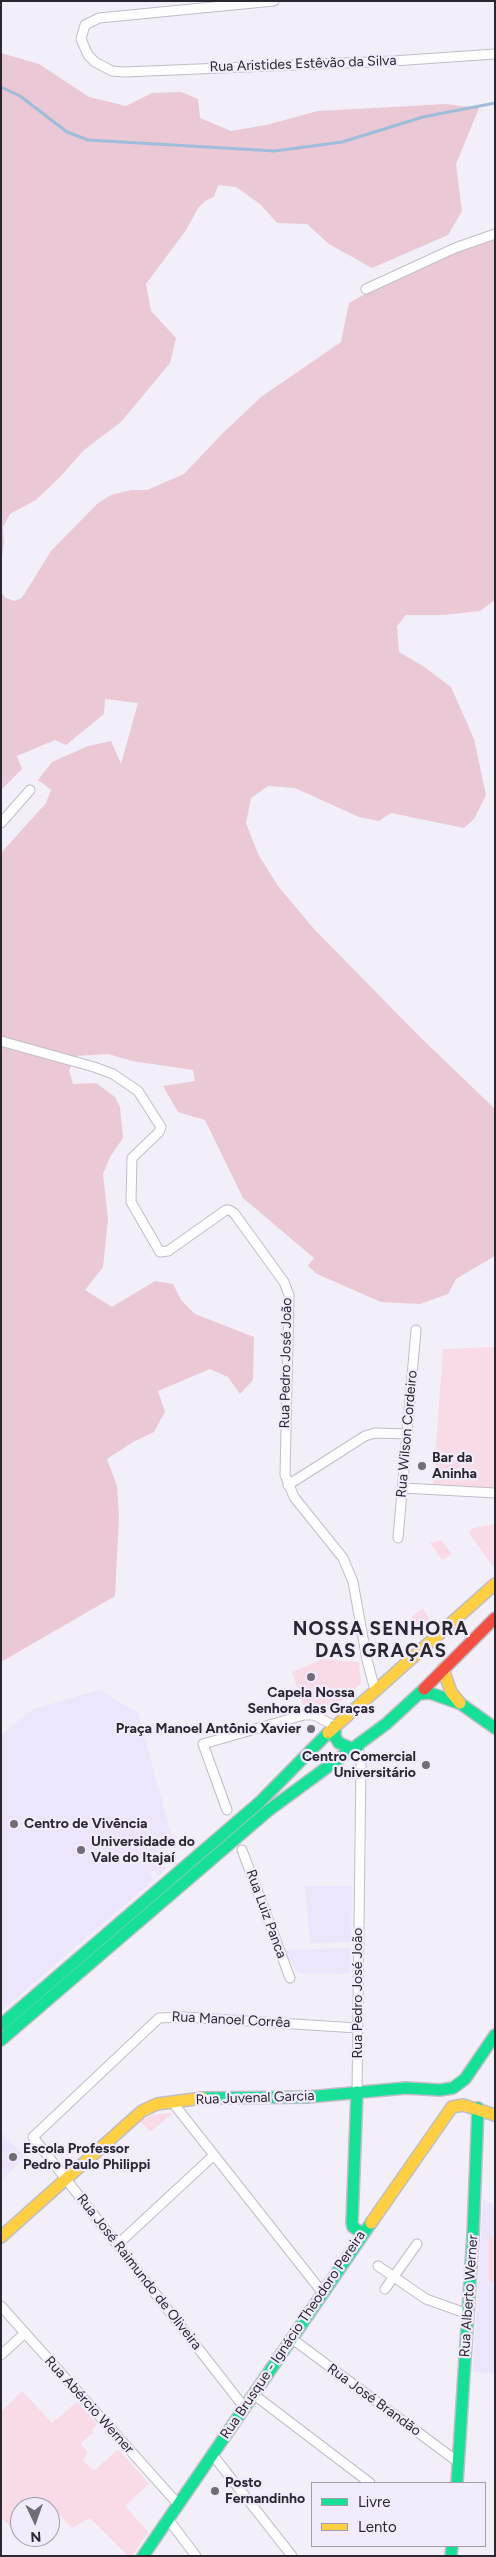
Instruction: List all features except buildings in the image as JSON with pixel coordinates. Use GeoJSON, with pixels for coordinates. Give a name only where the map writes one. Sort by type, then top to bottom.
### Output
{"type":"FeatureCollection","features":[{"type":"Feature","properties":{"kind":"main road"},"geometry":{"type":"LineString","coordinates":[[1,2025],[260,1802],[335,1726],[495,1584]]}},
{"type":"Feature","properties":{"kind":"main road"},"geometry":{"type":"LineString","coordinates":[[1,2040],[270,1810],[358,1747],[419,1694],[495,1618]]}},
{"type":"Feature","properties":{"kind":"main road"},"geometry":{"type":"LineString","coordinates":[[443,1669],[451,1692],[461,1704],[495,1728]]}},
{"type":"Feature","properties":{"kind":"main road"},"geometry":{"type":"LineString","coordinates":[[419,1694],[430,1693],[461,1704]]}},
{"type":"Feature","properties":{"kind":"main road"},"geometry":{"type":"LineString","coordinates":[[335,1726],[335,1737],[339,1743],[344,1747],[358,1747]]}},
{"type":"Feature","properties":{"kind":"main road","name":"Rua Juvenal Garcia"},"geometry":{"type":"LineString","coordinates":[[1,2237],[142,2111],[157,2104],[216,2097],[308,2097],[406,2088],[440,2090],[453,2088],[465,2079],[495,2036]]}},
{"type":"Feature","properties":{"kind":"main road","name":"Rua Pedro José João"},"geometry":{"type":"LineString","coordinates":[[357,2092],[352,2223],[353,2227],[362,2233]]}},
{"type":"Feature","properties":{"kind":"main road","name":"Rua Brusque - Ignácio Theodoro Pereira"},"geometry":{"type":"LineString","coordinates":[[143,2556],[362,2233],[445,2115],[452,2107],[463,2105],[478,2108]]}},
{"type":"Feature","properties":{"kind":"main road"},"geometry":{"type":"LineString","coordinates":[[478,2108],[495,2115]]}},
{"type":"Feature","properties":{"kind":"main road","name":"Rua Alberto Werner"},"geometry":{"type":"LineString","coordinates":[[457,2482],[478,2153],[478,2108]]}},
{"type":"Feature","properties":{"kind":"street","name":"Rua Aristides Estêvão da Silva"},"geometry":{"type":"LineString","coordinates":[[274,1],[183,9],[89,21],[82,31],[84,47],[95,62],[112,71],[393,61],[495,54]]}},
{"type":"Feature","properties":{"kind":"street"},"geometry":{"type":"LineString","coordinates":[[366,289],[455,248],[495,234]]}},
{"type":"Feature","properties":{"kind":"street"},"geometry":{"type":"LineString","coordinates":[[1,824],[30,790]]}},
{"type":"Feature","properties":{"kind":"street","name":"Rua Pedro José João"},"geometry":{"type":"LineString","coordinates":[[1,1041],[114,1074],[138,1091],[161,1127],[159,1132],[132,1158],[131,1202],[160,1252],[168,1250],[226,1210],[229,1210],[234,1213],[284,1282],[289,1295],[284,1455],[288,1486]]}},
{"type":"Feature","properties":{"kind":"street","name":"Rua Wilson Cordeiro"},"geometry":{"type":"LineString","coordinates":[[398,1538],[416,1330]]}},
{"type":"Feature","properties":{"kind":"street"},"geometry":{"type":"LineString","coordinates":[[375,1690],[353,1582],[343,1558],[288,1486],[365,1436],[375,1433],[407,1434]]}},
{"type":"Feature","properties":{"kind":"street"},"geometry":{"type":"LineString","coordinates":[[403,1488],[495,1493]]}},
{"type":"Feature","properties":{"kind":"street"},"geometry":{"type":"LineString","coordinates":[[227,1810],[202,1744],[304,1715],[314,1715],[335,1726]]}},
{"type":"Feature","properties":{"kind":"street","name":"Rua Pedro José João"},"geometry":{"type":"LineString","coordinates":[[357,2092],[360,1786],[358,1747]]}},
{"type":"Feature","properties":{"kind":"street","name":"Rua Luiz Panca"},"geometry":{"type":"LineString","coordinates":[[242,1850],[290,1978]]}},
{"type":"Feature","properties":{"kind":"street","name":"Rua Manoel Corrêa"},"geometry":{"type":"LineString","coordinates":[[33,2137],[160,2018],[185,2017],[357,2028]]}},
{"type":"Feature","properties":{"kind":"street"},"geometry":{"type":"LineString","coordinates":[[173,2103],[322,2292]]}},
{"type":"Feature","properties":{"kind":"street","name":"Rua José Raimundo de Oliveira"},"geometry":{"type":"LineString","coordinates":[[33,2137],[244,2407]]}},
{"type":"Feature","properties":{"kind":"street"},"geometry":{"type":"LineString","coordinates":[[117,2245],[213,2156]]}},
{"type":"Feature","properties":{"kind":"street"},"geometry":{"type":"LineString","coordinates":[[385,2289],[418,2244]]}},
{"type":"Feature","properties":{"kind":"street"},"geometry":{"type":"LineString","coordinates":[[378,2266],[432,2302],[468,2314]]}},
{"type":"Feature","properties":{"kind":"street","name":"Rua Abércio Werner"},"geometry":{"type":"LineString","coordinates":[[1,2306],[178,2504]]}},
{"type":"Feature","properties":{"kind":"street"},"geometry":{"type":"LineString","coordinates":[[1,2355],[25,2333]]}},
{"type":"Feature","properties":{"kind":"street","name":"Rua José Brandão"},"geometry":{"type":"LineString","coordinates":[[291,2338],[458,2462]]}},
{"type":"Feature","properties":{"kind":"street"},"geometry":{"type":"LineString","coordinates":[[253,2394],[369,2482]]}},
{"type":"Feature","properties":{"kind":"street"},"geometry":{"type":"LineString","coordinates":[[212,2454],[292,2556]]}},
{"type":"Feature","properties":{"kind":"street"},"geometry":{"type":"LineString","coordinates":[[168,2519],[196,2556]]}},
{"type":"Feature","properties":{"kind":"shaded area"},"geometry":{"type":"Polygon","coordinates":[[[1,53],[39,64],[89,97],[126,106],[152,93],[181,92],[198,99],[200,118],[231,131],[266,125],[318,111],[446,104],[479,108],[456,164],[462,211],[448,235],[372,268],[329,244],[307,224],[277,223],[260,204],[236,187],[218,185],[214,197],[205,201],[198,208],[186,230],[146,284],[151,311],[176,338],[170,363],[121,422],[84,450],[36,500],[10,514],[3,527],[4,543],[1,563],[1,53]]]}},
{"type":"Feature","properties":{"kind":"shaded area"},"geometry":{"type":"Polygon","coordinates":[[[495,237],[495,600],[480,611],[444,615],[406,615],[397,626],[399,652],[423,666],[451,687],[474,739],[486,795],[474,819],[464,828],[391,813],[379,821],[359,817],[295,788],[268,786],[251,798],[246,823],[258,854],[278,886],[314,929],[420,1037],[495,1109],[495,1256],[456,1279],[448,1294],[420,1304],[381,1302],[317,1274],[308,1266],[314,1258],[243,1198],[205,1120],[178,1112],[163,1086],[195,1081],[193,1070],[132,1061],[108,1054],[77,1056],[69,1070],[73,1084],[96,1083],[115,1097],[120,1107],[123,1138],[110,1157],[103,1174],[108,1219],[103,1267],[85,1290],[112,1307],[155,1281],[173,1284],[181,1300],[195,1314],[254,1337],[253,1380],[240,1394],[228,1377],[210,1369],[158,1391],[165,1412],[154,1432],[133,1442],[107,1459],[117,1486],[119,1517],[115,1596],[1,1662],[1,853],[46,803],[51,790],[38,780],[52,762],[88,746],[111,741],[121,764],[138,703],[105,699],[104,714],[66,745],[55,740],[17,756],[22,769],[1,790],[1,592],[6,598],[14,601],[22,598],[51,551],[97,504],[111,495],[131,490],[147,490],[184,474],[261,397],[341,342],[349,303],[432,257],[495,237]]]}},
{"type":"Feature","properties":{"kind":"shaded area"},"geometry":{"type":"Polygon","coordinates":[[[495,1347],[495,1489],[433,1486],[443,1349],[495,1347]]]}},
{"type":"Feature","properties":{"kind":"shaded area"},"geometry":{"type":"Polygon","coordinates":[[[495,1524],[494,1568],[469,1533],[473,1528],[495,1524]]]}},
{"type":"Feature","properties":{"kind":"shaded area"},"geometry":{"type":"Polygon","coordinates":[[[441,1540],[452,1554],[442,1560],[430,1543],[441,1540]]]}},
{"type":"Feature","properties":{"kind":"shaded area"},"geometry":{"type":"Polygon","coordinates":[[[423,1608],[432,1624],[423,1633],[411,1617],[423,1608]]]}},
{"type":"Feature","properties":{"kind":"shaded area"},"geometry":{"type":"Polygon","coordinates":[[[323,1659],[359,1662],[361,1683],[335,1707],[306,1713],[292,1672],[323,1659]]]}},
{"type":"Feature","properties":{"kind":"shaded area","name":"Universidade do Vale do Itajaí"},"geometry":{"type":"Polygon","coordinates":[[[100,1690],[138,1713],[172,1838],[188,1851],[173,1847],[161,1849],[162,1864],[166,1869],[158,1876],[154,1871],[149,1874],[154,1880],[1,2011],[1,1735],[33,1709],[100,1690]]]}},
{"type":"Feature","properties":{"kind":"shaded area"},"geometry":{"type":"Polygon","coordinates":[[[305,1886],[352,1886],[351,1942],[310,1943],[305,1886]]]}},
{"type":"Feature","properties":{"kind":"shaded area"},"geometry":{"type":"Polygon","coordinates":[[[350,1948],[350,1974],[298,1973],[284,1950],[350,1948]]]}},
{"type":"Feature","properties":{"kind":"shaded area"},"geometry":{"type":"Polygon","coordinates":[[[172,2114],[150,2132],[140,2121],[152,2115],[172,2114]]]}},
{"type":"Feature","properties":{"kind":"shaded area","name":"Escola Professor Pedro Paulo Philippi"},"geometry":{"type":"Polygon","coordinates":[[[1,2132],[25,2157],[1,2181],[1,2132]]]}},
{"type":"Feature","properties":{"kind":"shaded area"},"geometry":{"type":"Polygon","coordinates":[[[483,2200],[495,2204],[495,2374],[473,2372],[483,2200]]]}},
{"type":"Feature","properties":{"kind":"shaded area"},"geometry":{"type":"Polygon","coordinates":[[[489,2236],[495,2236],[495,2282],[489,2282],[489,2236]]]}},
{"type":"Feature","properties":{"kind":"shaded area"},"geometry":{"type":"Polygon","coordinates":[[[22,2391],[52,2423],[77,2402],[97,2424],[92,2430],[94,2432],[81,2443],[88,2453],[83,2460],[94,2471],[118,2449],[149,2484],[125,2506],[148,2532],[132,2556],[128,2556],[90,2518],[72,2528],[60,2515],[60,2497],[10,2497],[10,2526],[1,2517],[1,2412],[22,2391]]]}},
{"type":"Feature","properties":{"kind":"waterway"},"geometry":{"type":"LineString","coordinates":[[1,87],[20,96],[67,132],[88,140],[275,151],[342,142],[423,117],[495,103]]}},
{"type":"Feature","properties":{"kind":"traffic: fast"},"geometry":{"type":"LineString","coordinates":[[1,2040],[269,1810],[386,1724],[424,1689]]}},
{"type":"Feature","properties":{"kind":"traffic: fast"},"geometry":{"type":"LineString","coordinates":[[419,1694],[430,1693],[461,1704],[495,1728]]}},
{"type":"Feature","properties":{"kind":"traffic: fast"},"geometry":{"type":"LineString","coordinates":[[335,1726],[335,1737],[339,1743],[351,1748],[358,1747]]}},
{"type":"Feature","properties":{"kind":"traffic: fast"},"geometry":{"type":"LineString","coordinates":[[1,2025],[260,1802],[328,1733]]}},
{"type":"Feature","properties":{"kind":"traffic: fast"},"geometry":{"type":"LineString","coordinates":[[203,2098],[308,2097],[406,2088],[440,2090],[453,2088],[465,2079],[495,2035]]}},
{"type":"Feature","properties":{"kind":"traffic: fast"},"geometry":{"type":"LineString","coordinates":[[357,2092],[352,2223],[353,2227],[362,2233]]}},
{"type":"Feature","properties":{"kind":"traffic: fast"},"geometry":{"type":"LineString","coordinates":[[457,2482],[473,2234],[478,2108]]}},
{"type":"Feature","properties":{"kind":"traffic: fast"},"geometry":{"type":"LineString","coordinates":[[143,2556],[371,2223]]}},
{"type":"Feature","properties":{"kind":"traffic: fast"},"geometry":{"type":"LineString","coordinates":[[451,2556],[452,2547]]}},
{"type":"Feature","properties":{"kind":"traffic: slow"},"geometry":{"type":"LineString","coordinates":[[328,1733],[495,1584]]}},
{"type":"Feature","properties":{"kind":"traffic: slow"},"geometry":{"type":"LineString","coordinates":[[443,1669],[451,1692],[460,1703]]}},
{"type":"Feature","properties":{"kind":"traffic: slow"},"geometry":{"type":"LineString","coordinates":[[1,2237],[142,2111],[157,2104],[203,2098]]}},
{"type":"Feature","properties":{"kind":"traffic: slow"},"geometry":{"type":"LineString","coordinates":[[371,2223],[452,2107],[463,2105],[495,2115]]}},
{"type":"Feature","properties":{"kind":"traffic: jam"},"geometry":{"type":"LineString","coordinates":[[424,1689],[495,1618]]}},
{"type":"Feature","properties":{"kind":"place","name":"Bar da Aninha"},"geometry":{"type":"Point","coordinates":[422,1466]}},
{"type":"Feature","properties":{"kind":"place","name":"Capela Nossa Senhora das Graças"},"geometry":{"type":"Point","coordinates":[311,1677]}},
{"type":"Feature","properties":{"kind":"place","name":"Praça Manoel Antônio Xavier"},"geometry":{"type":"Point","coordinates":[311,1729]}},
{"type":"Feature","properties":{"kind":"place","name":"Centro Comercial Universitário"},"geometry":{"type":"Point","coordinates":[426,1765]}},
{"type":"Feature","properties":{"kind":"place","name":"Centro de Vivência"},"geometry":{"type":"Point","coordinates":[14,1824]}},
{"type":"Feature","properties":{"kind":"place","name":"Universidade do Vale do Itajaí"},"geometry":{"type":"Point","coordinates":[81,1850]}},
{"type":"Feature","properties":{"kind":"place","name":"Escola Professor Pedro Paulo Philippi"},"geometry":{"type":"Point","coordinates":[13,2157]}},
{"type":"Feature","properties":{"kind":"place","name":"Posto Fernandinho"},"geometry":{"type":"Point","coordinates":[215,2491]}},
{"type":"Feature","properties":{"kind":"district","name":"NOSSA SENHORA DAS GRAÇAS"},"geometry":{"type":"Point","coordinates":[381,1640]}}]}
